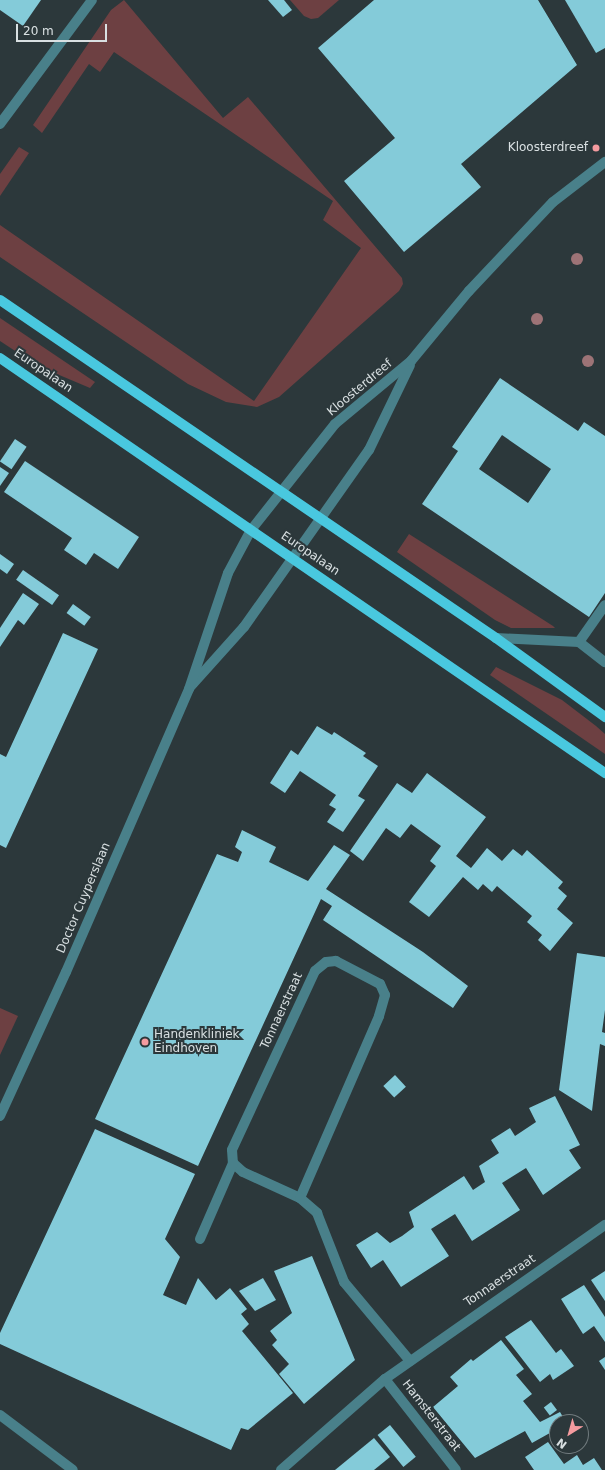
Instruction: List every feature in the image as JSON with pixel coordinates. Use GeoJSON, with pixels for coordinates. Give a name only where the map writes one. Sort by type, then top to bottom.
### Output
{"type":"FeatureCollection","features":[{"type":"Feature","properties":{"kind":"main road"},"geometry":{"type":"LineString","coordinates":[[0,300],[496,638],[605,717]]}},
{"type":"Feature","properties":{"kind":"main road","name":"Europalaan"},"geometry":{"type":"LineString","coordinates":[[0,358],[605,773]]}},
{"type":"Feature","properties":{"kind":"street"},"geometry":{"type":"LineString","coordinates":[[0,124],[92,0]]}},
{"type":"Feature","properties":{"kind":"street","name":"Kloosterdreef"},"geometry":{"type":"LineString","coordinates":[[251,530],[335,424],[411,362],[469,291],[553,202],[605,162]]}},
{"type":"Feature","properties":{"kind":"street","name":"Kloosterdreef"},"geometry":{"type":"LineString","coordinates":[[293,558],[369,450],[411,362]]}},
{"type":"Feature","properties":{"kind":"street","name":"Doctor Cuyperslaan"},"geometry":{"type":"LineString","coordinates":[[0,1116],[69,965],[188,689],[228,573],[251,530]]}},
{"type":"Feature","properties":{"kind":"street","name":"Doctor Cuyperslaan"},"geometry":{"type":"LineString","coordinates":[[188,689],[244,627],[293,558]]}},
{"type":"Feature","properties":{"kind":"street"},"geometry":{"type":"LineString","coordinates":[[579,642],[605,605]]}},
{"type":"Feature","properties":{"kind":"street"},"geometry":{"type":"LineString","coordinates":[[496,638],[579,642],[605,662]]}},
{"type":"Feature","properties":{"kind":"street","name":"Tonnaerstraat"},"geometry":{"type":"LineString","coordinates":[[200,1239],[233,1163],[232,1150],[315,971],[326,962],[336,962],[380,984],[385,995],[379,1016],[300,1198]]}},
{"type":"Feature","properties":{"kind":"street"},"geometry":{"type":"LineString","coordinates":[[233,1163],[243,1172],[300,1198],[317,1213],[344,1282],[410,1361]]}},
{"type":"Feature","properties":{"kind":"street","name":"Tonnaerstraat"},"geometry":{"type":"LineString","coordinates":[[281,1470],[385,1379],[605,1225]]}},
{"type":"Feature","properties":{"kind":"street","name":"Hamsterstraat"},"geometry":{"type":"LineString","coordinates":[[385,1379],[456,1470]]}},
{"type":"Feature","properties":{"kind":"street"},"geometry":{"type":"LineString","coordinates":[[0,1415],[73,1470]]}},
{"type":"Feature","properties":{"kind":"shaded area"},"geometry":{"type":"Polygon","coordinates":[[[124,0],[223,118],[248,97],[402,278],[403,284],[399,291],[279,397],[257,407],[226,402],[188,384],[0,257],[0,225],[254,401],[361,248],[323,220],[333,201],[114,52],[100,72],[89,64],[42,133],[33,125],[111,10],[124,0]]]}},
{"type":"Feature","properties":{"kind":"shaded area"},"geometry":{"type":"Polygon","coordinates":[[[290,0],[339,0],[318,18],[311,19],[304,16],[290,0]]]}},
{"type":"Feature","properties":{"kind":"shaded area"},"geometry":{"type":"Polygon","coordinates":[[[19,147],[29,153],[0,196],[0,174],[19,147]]]}},
{"type":"Feature","properties":{"kind":"shaded area"},"geometry":{"type":"Polygon","coordinates":[[[0,318],[95,382],[90,388],[38,366],[0,341],[0,318]]]}},
{"type":"Feature","properties":{"kind":"shaded area"},"geometry":{"type":"Polygon","coordinates":[[[409,534],[555,628],[511,628],[495,620],[397,552],[409,534]]]}},
{"type":"Feature","properties":{"kind":"shaded area"},"geometry":{"type":"Polygon","coordinates":[[[496,667],[562,700],[596,726],[605,734],[605,754],[490,675],[496,667]]]}},
{"type":"Feature","properties":{"kind":"shaded area"},"geometry":{"type":"Polygon","coordinates":[[[0,1008],[18,1016],[0,1055],[0,1008]]]}},
{"type":"Feature","properties":{"kind":"building"},"geometry":{"type":"Polygon","coordinates":[[[0,0],[41,0],[23,26],[0,10],[0,0]]]}},
{"type":"Feature","properties":{"kind":"building"},"geometry":{"type":"Polygon","coordinates":[[[268,0],[284,0],[292,10],[283,17],[268,0]]]}},
{"type":"Feature","properties":{"kind":"building"},"geometry":{"type":"Polygon","coordinates":[[[374,0],[538,0],[577,65],[461,164],[481,187],[404,252],[344,181],[395,138],[318,48],[374,0]]]}},
{"type":"Feature","properties":{"kind":"building"},"geometry":{"type":"Polygon","coordinates":[[[565,0],[605,0],[605,48],[596,53],[565,0]]]}},
{"type":"Feature","properties":{"kind":"building"},"geometry":{"type":"Polygon","coordinates":[[[500,378],[578,431],[584,422],[605,436],[605,593],[589,617],[422,504],[458,451],[452,447],[500,378]],[[502,435],[479,469],[528,503],[551,469],[502,435]]]}},
{"type":"Feature","properties":{"kind":"building"},"geometry":{"type":"Polygon","coordinates":[[[15,439],[27,447],[12,469],[0,461],[15,439]]]}},
{"type":"Feature","properties":{"kind":"building"},"geometry":{"type":"Polygon","coordinates":[[[25,461],[139,537],[118,569],[94,553],[86,565],[64,550],[72,538],[4,492],[25,461]]]}},
{"type":"Feature","properties":{"kind":"building"},"geometry":{"type":"Polygon","coordinates":[[[0,467],[9,473],[0,486],[0,467]]]}},
{"type":"Feature","properties":{"kind":"building"},"geometry":{"type":"Polygon","coordinates":[[[0,554],[14,564],[7,574],[0,569],[0,554]]]}},
{"type":"Feature","properties":{"kind":"building"},"geometry":{"type":"Polygon","coordinates":[[[23,570],[59,595],[52,605],[16,580],[23,570]]]}},
{"type":"Feature","properties":{"kind":"building"},"geometry":{"type":"Polygon","coordinates":[[[23,593],[39,604],[24,625],[18,620],[0,647],[0,628],[23,593]]]}},
{"type":"Feature","properties":{"kind":"building"},"geometry":{"type":"Polygon","coordinates":[[[73,604],[91,617],[84,626],[67,613],[73,604]]]}},
{"type":"Feature","properties":{"kind":"building"},"geometry":{"type":"Polygon","coordinates":[[[63,633],[98,649],[6,848],[0,845],[0,754],[6,757],[63,633]]]}},
{"type":"Feature","properties":{"kind":"building"},"geometry":{"type":"Polygon","coordinates":[[[317,726],[332,735],[334,732],[366,753],[363,756],[378,766],[358,796],[365,800],[343,832],[327,822],[336,809],[329,805],[336,795],[300,771],[285,793],[270,783],[291,750],[298,755],[317,726]]]}},
{"type":"Feature","properties":{"kind":"building"},"geometry":{"type":"Polygon","coordinates":[[[427,773],[486,817],[456,856],[471,868],[487,848],[502,861],[513,849],[522,856],[527,850],[563,882],[558,888],[567,896],[557,909],[573,923],[550,951],[538,940],[542,935],[527,922],[532,916],[497,886],[492,892],[483,884],[478,890],[463,877],[429,917],[409,902],[436,866],[430,861],[441,846],[411,824],[400,838],[386,828],[363,861],[350,851],[397,783],[412,793],[427,773]]]}},
{"type":"Feature","properties":{"kind":"building"},"geometry":{"type":"Polygon","coordinates":[[[242,830],[276,847],[269,862],[308,881],[334,845],[350,855],[326,889],[423,952],[468,986],[453,1008],[323,920],[332,906],[321,899],[198,1166],[95,1119],[217,854],[238,862],[242,852],[235,847],[242,830]]]}},
{"type":"Feature","properties":{"kind":"building"},"geometry":{"type":"Polygon","coordinates":[[[577,953],[605,957],[605,1010],[602,1032],[605,1033],[605,1046],[600,1044],[592,1111],[559,1090],[577,953]]]}},
{"type":"Feature","properties":{"kind":"building"},"geometry":{"type":"Polygon","coordinates":[[[395,1075],[406,1087],[394,1098],[383,1086],[395,1075]]]}},
{"type":"Feature","properties":{"kind":"building"},"geometry":{"type":"Polygon","coordinates":[[[555,1096],[580,1145],[569,1150],[581,1168],[543,1195],[526,1168],[502,1183],[520,1210],[472,1241],[455,1214],[431,1229],[449,1256],[401,1287],[383,1260],[371,1268],[356,1245],[377,1232],[390,1243],[402,1236],[414,1227],[409,1212],[464,1176],[473,1190],[485,1182],[479,1166],[499,1153],[491,1140],[510,1128],[515,1136],[536,1122],[529,1108],[555,1096]]]}},
{"type":"Feature","properties":{"kind":"building"},"geometry":{"type":"Polygon","coordinates":[[[95,1129],[195,1174],[165,1239],[180,1257],[163,1295],[186,1305],[198,1278],[216,1300],[230,1288],[247,1309],[241,1314],[249,1324],[242,1331],[293,1393],[248,1430],[241,1428],[231,1450],[0,1344],[0,1333],[95,1129]]]}},
{"type":"Feature","properties":{"kind":"building"},"geometry":{"type":"Polygon","coordinates":[[[312,1256],[355,1360],[304,1404],[279,1374],[289,1364],[272,1345],[277,1340],[270,1331],[292,1313],[274,1271],[312,1256]]]}},
{"type":"Feature","properties":{"kind":"building"},"geometry":{"type":"Polygon","coordinates":[[[605,1271],[605,1301],[591,1280],[605,1271]]]}},
{"type":"Feature","properties":{"kind":"building"},"geometry":{"type":"Polygon","coordinates":[[[263,1278],[276,1300],[255,1311],[239,1291],[263,1278]]]}},
{"type":"Feature","properties":{"kind":"building"},"geometry":{"type":"Polygon","coordinates":[[[584,1285],[605,1317],[605,1342],[594,1326],[583,1334],[561,1299],[584,1285]]]}},
{"type":"Feature","properties":{"kind":"building"},"geometry":{"type":"Polygon","coordinates":[[[531,1320],[556,1353],[561,1349],[574,1366],[553,1380],[550,1374],[540,1382],[505,1337],[531,1320]]]}},
{"type":"Feature","properties":{"kind":"building"},"geometry":{"type":"Polygon","coordinates":[[[501,1340],[524,1369],[516,1375],[532,1394],[523,1401],[540,1422],[549,1418],[549,1433],[532,1443],[525,1431],[475,1458],[433,1407],[458,1386],[450,1377],[471,1359],[473,1361],[501,1340]]]}},
{"type":"Feature","properties":{"kind":"building"},"geometry":{"type":"Polygon","coordinates":[[[605,1357],[605,1370],[599,1361],[605,1357]]]}},
{"type":"Feature","properties":{"kind":"building"},"geometry":{"type":"Polygon","coordinates":[[[551,1402],[557,1410],[549,1414],[544,1407],[551,1402]]]}},
{"type":"Feature","properties":{"kind":"building"},"geometry":{"type":"Polygon","coordinates":[[[390,1425],[416,1457],[403,1467],[378,1435],[390,1425]]]}},
{"type":"Feature","properties":{"kind":"building"},"geometry":{"type":"Polygon","coordinates":[[[374,1438],[390,1457],[374,1470],[335,1470],[374,1438]]]}},
{"type":"Feature","properties":{"kind":"building"},"geometry":{"type":"Polygon","coordinates":[[[548,1442],[549,1454],[557,1454],[564,1464],[577,1455],[583,1465],[594,1458],[602,1470],[534,1470],[525,1457],[548,1442]]]}},
{"type":"Feature","properties":{"kind":"place","name":"Kloosterdreef"},"geometry":{"type":"Point","coordinates":[596,148]}},
{"type":"Feature","properties":{"kind":"place","name":"Handenkliniek Eindhoven"},"geometry":{"type":"Point","coordinates":[145,1042]}}]}
